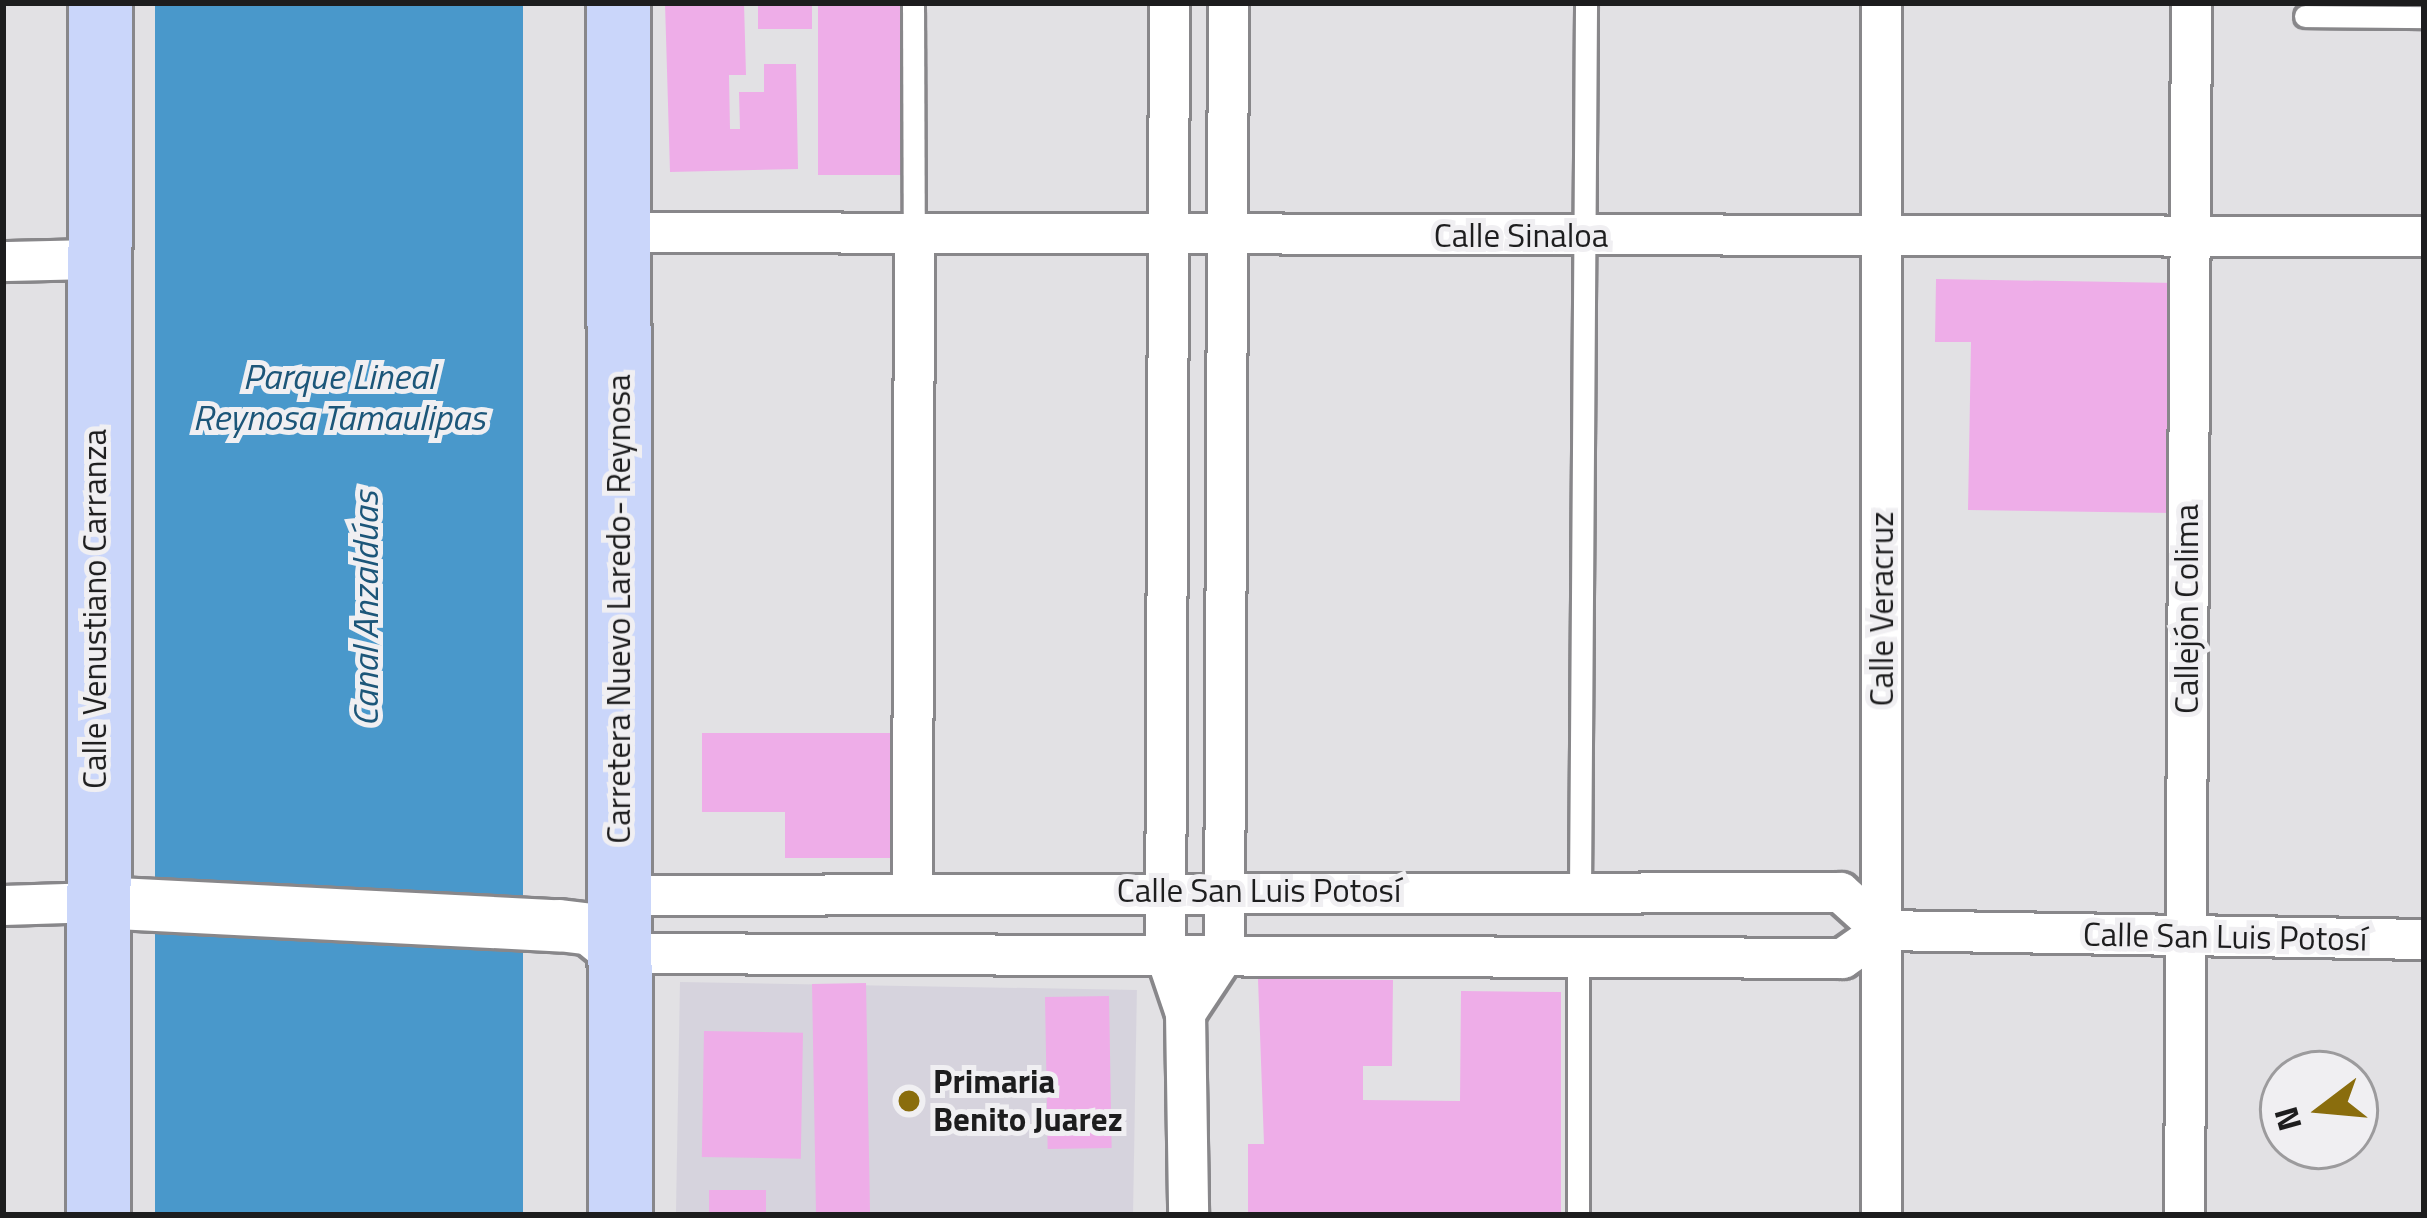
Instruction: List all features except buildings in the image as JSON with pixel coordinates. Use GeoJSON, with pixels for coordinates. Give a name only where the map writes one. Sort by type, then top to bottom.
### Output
{"type":"FeatureCollection","features":[{"type":"Feature","properties":{"kind":"main road","name":"Calle Venustiano Carranza"},"geometry":{"type":"LineString","coordinates":[[98,1215],[123,903],[94,259],[100,3]]}},
{"type":"Feature","properties":{"kind":"main road","name":"Carretera Nuevo Laredo- Reynosa"},"geometry":{"type":"LineString","coordinates":[[618,3],[618,232],[597,926],[620,1215]]}},
{"type":"Feature","properties":{"kind":"street"},"geometry":{"type":"LineString","coordinates":[[1169,3],[1165,953],[1185,1013],[1187,1215]]}},
{"type":"Feature","properties":{"kind":"street"},"geometry":{"type":"LineString","coordinates":[[1185,1013],[1224,954],[1228,3]]}},
{"type":"Feature","properties":{"kind":"street","name":"Calle Veracruz"},"geometry":{"type":"LineString","coordinates":[[1881,3],[1881,1215]]}},
{"type":"Feature","properties":{"kind":"street","name":"Callejón Colima"},"geometry":{"type":"LineString","coordinates":[[2185,1215],[2191,3]]}},
{"type":"Feature","properties":{"kind":"street","name":"Calle Sinaloa"},"geometry":{"type":"LineString","coordinates":[[618,232],[2424,236]]}},
{"type":"Feature","properties":{"kind":"street"},"geometry":{"type":"LineString","coordinates":[[912,892],[914,234]]}},
{"type":"Feature","properties":{"kind":"street"},"geometry":{"type":"LineString","coordinates":[[3,261],[94,259]]}},
{"type":"Feature","properties":{"kind":"street","name":"Calle San Luis Potosí"},"geometry":{"type":"LineString","coordinates":[[597,926],[912,892],[1580,891],[1840,892],[1882,930]]}},
{"type":"Feature","properties":{"kind":"street","name":"Calle San Luis Potosí"},"geometry":{"type":"LineString","coordinates":[[3,905],[123,903],[1224,954],[1842,958],[1882,930],[2424,939]]}},
{"type":"Feature","properties":{"kind":"lane"},"geometry":{"type":"LineString","coordinates":[[913,3],[914,234]]}},
{"type":"Feature","properties":{"kind":"lane"},"geometry":{"type":"LineString","coordinates":[[1580,891],[1590,236],[1586,3]]}},
{"type":"Feature","properties":{"kind":"lane"},"geometry":{"type":"LineString","coordinates":[[2305,16],[2424,17]]}},
{"type":"Feature","properties":{"kind":"lane"},"geometry":{"type":"LineString","coordinates":[[1578,956],[1578,1215]]}},
{"type":"Feature","properties":{"kind":"shaded area","name":"Primaria Benito Juarez"},"geometry":{"type":"Polygon","coordinates":[[[680,982],[1137,990],[1133,1215],[676,1215],[680,982]]]}},
{"type":"Feature","properties":{"kind":"water","name":"Parque Lineal Reynosa Tamaulipas"},"geometry":{"type":"Polygon","coordinates":[[[155,3],[523,3],[523,1215],[155,1215],[155,3]]]}},
{"type":"Feature","properties":{"kind":"place","name":"Primaria Benito Juarez"},"geometry":{"type":"Point","coordinates":[909,1101]}},
{"type":"Feature","properties":{"kind":"water label","name":"Canal Anzaldúas"},"geometry":{"type":"Point","coordinates":[365,609]}}]}
